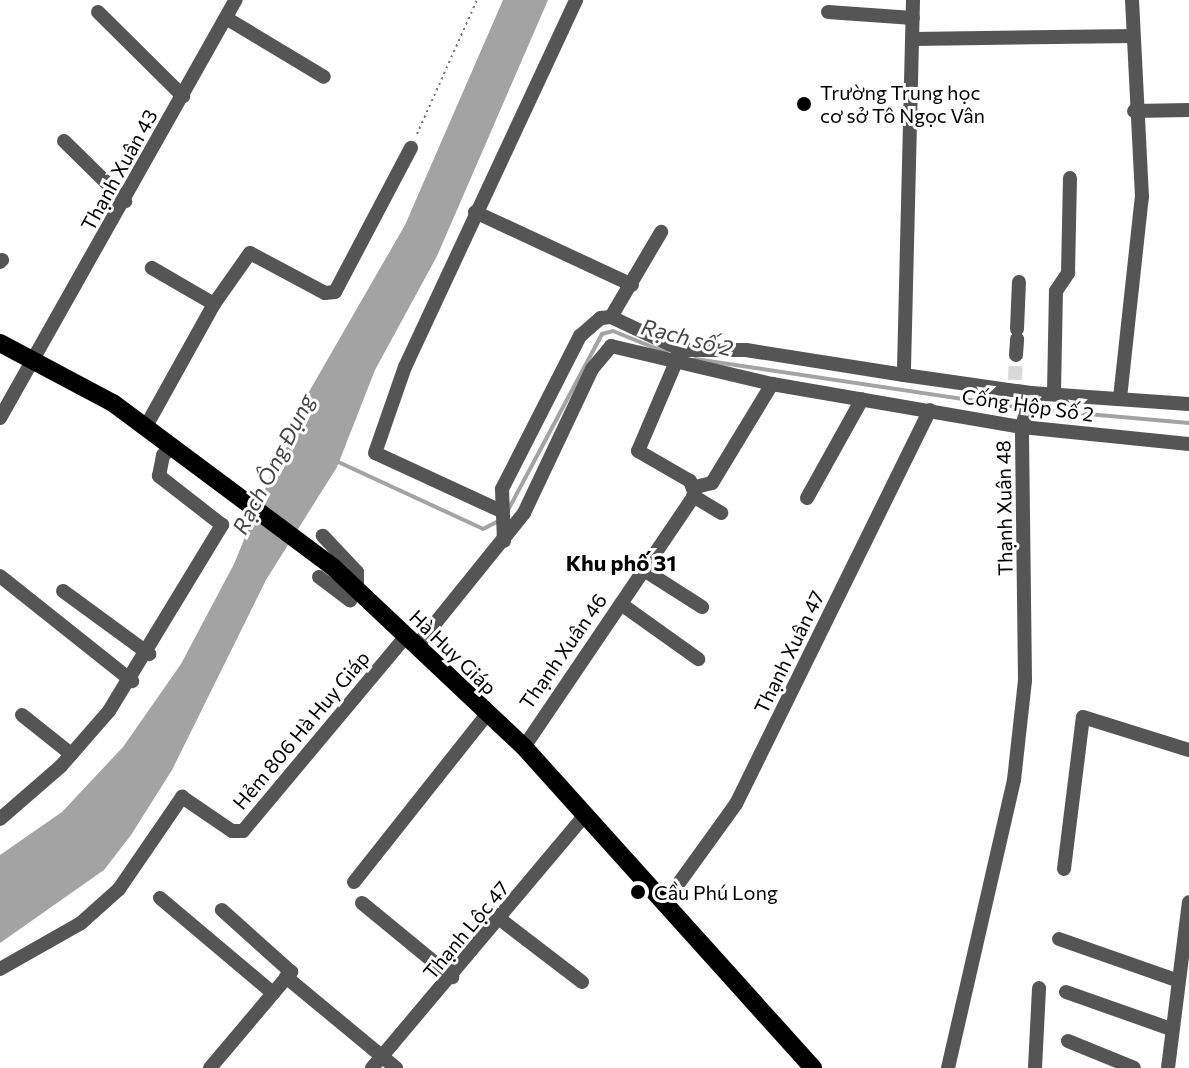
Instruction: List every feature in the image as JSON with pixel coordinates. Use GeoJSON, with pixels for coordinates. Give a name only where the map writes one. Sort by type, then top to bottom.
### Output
{"type":"FeatureCollection","features":[{"type":"Feature","properties":{"kind":"main road","name":"Hà Huy Giáp"},"geometry":{"type":"LineString","coordinates":[[0,343],[78,380],[236,493],[326,572],[357,590],[524,747],[666,901],[808,1066]]}},
{"type":"Feature","properties":{"kind":"street","name":"Thạnh Xuân 43"},"geometry":{"type":"LineString","coordinates":[[0,418],[236,0]]}},
{"type":"Feature","properties":{"kind":"street"},"geometry":{"type":"LineString","coordinates":[[499,511],[375,453],[405,367],[576,0]]}},
{"type":"Feature","properties":{"kind":"street"},"geometry":{"type":"LineString","coordinates":[[904,375],[906,113],[913,39],[913,0]]}},
{"type":"Feature","properties":{"kind":"street"},"geometry":{"type":"LineString","coordinates":[[1120,398],[1142,197],[1134,111],[1132,0]]}},
{"type":"Feature","properties":{"kind":"street"},"geometry":{"type":"LineString","coordinates":[[98,12],[183,96]]}},
{"type":"Feature","properties":{"kind":"street"},"geometry":{"type":"LineString","coordinates":[[828,12],[913,18]]}},
{"type":"Feature","properties":{"kind":"street"},"geometry":{"type":"LineString","coordinates":[[226,18],[324,77]]}},
{"type":"Feature","properties":{"kind":"street"},"geometry":{"type":"LineString","coordinates":[[913,39],[1133,36]]}},
{"type":"Feature","properties":{"kind":"street"},"geometry":{"type":"LineString","coordinates":[[1134,111],[1189,110]]}},
{"type":"Feature","properties":{"kind":"street"},"geometry":{"type":"LineString","coordinates":[[64,141],[125,201]]}},
{"type":"Feature","properties":{"kind":"street"},"geometry":{"type":"LineString","coordinates":[[145,428],[214,304],[250,253],[325,293],[339,289],[411,148]]}},
{"type":"Feature","properties":{"kind":"street"},"geometry":{"type":"LineString","coordinates":[[1054,393],[1056,291],[1068,273],[1070,178]]}},
{"type":"Feature","properties":{"kind":"street"},"geometry":{"type":"LineString","coordinates":[[475,212],[632,285]]}},
{"type":"Feature","properties":{"kind":"street"},"geometry":{"type":"LineString","coordinates":[[611,317],[661,232]]}},
{"type":"Feature","properties":{"kind":"street"},"geometry":{"type":"LineString","coordinates":[[152,268],[214,304]]}},
{"type":"Feature","properties":{"kind":"street"},"geometry":{"type":"LineString","coordinates":[[1016,355],[1019,282]]}},
{"type":"Feature","properties":{"kind":"street"},"geometry":{"type":"LineString","coordinates":[[503,535],[499,511],[502,489],[580,336],[601,318],[611,317],[681,350],[746,350],[904,375],[1015,385],[1031,393],[1189,404]]}},
{"type":"Feature","properties":{"kind":"street","name":"Cống Hộp Số 2"},"geometry":{"type":"LineString","coordinates":[[411,642],[503,535],[603,353],[617,345],[678,366],[772,384],[1022,427],[1189,444]]}},
{"type":"Feature","properties":{"kind":"street"},"geometry":{"type":"LineString","coordinates":[[681,350],[678,366],[638,451],[721,513]]}},
{"type":"Feature","properties":{"kind":"street","name":"Thạnh Xuân 46"},"geometry":{"type":"LineString","coordinates":[[524,747],[694,492],[712,483],[772,384]]}},
{"type":"Feature","properties":{"kind":"street","name":"Thạnh Xuân 48"},"geometry":{"type":"LineString","coordinates":[[948,1068],[1014,780],[1025,680],[1022,427],[1031,393]]}},
{"type":"Feature","properties":{"kind":"street"},"geometry":{"type":"LineString","coordinates":[[807,498],[862,399]]}},
{"type":"Feature","properties":{"kind":"street","name":"Thạnh Xuân 47"},"geometry":{"type":"LineString","coordinates":[[666,901],[736,804],[930,410]]}},
{"type":"Feature","properties":{"kind":"street"},"geometry":{"type":"LineString","coordinates":[[0,819],[71,754],[132,681],[222,525],[159,476],[163,455],[173,448]]}},
{"type":"Feature","properties":{"kind":"street"},"geometry":{"type":"LineString","coordinates":[[323,536],[357,572],[357,590]]}},
{"type":"Feature","properties":{"kind":"street"},"geometry":{"type":"LineString","coordinates":[[644,570],[702,607]]}},
{"type":"Feature","properties":{"kind":"street"},"geometry":{"type":"LineString","coordinates":[[0,576],[132,681]]}},
{"type":"Feature","properties":{"kind":"street"},"geometry":{"type":"LineString","coordinates":[[63,591],[149,654]]}},
{"type":"Feature","properties":{"kind":"street"},"geometry":{"type":"LineString","coordinates":[[621,604],[698,659]]}},
{"type":"Feature","properties":{"kind":"street","name":"Hẻm 806 Hà Huy Giáp"},"geometry":{"type":"LineString","coordinates":[[0,969],[81,923],[119,889],[182,797],[232,831],[243,831],[411,642]]}},
{"type":"Feature","properties":{"kind":"street"},"geometry":{"type":"LineString","coordinates":[[354,882],[487,714]]}},
{"type":"Feature","properties":{"kind":"street"},"geometry":{"type":"LineString","coordinates":[[22,715],[71,754]]}},
{"type":"Feature","properties":{"kind":"street"},"geometry":{"type":"LineString","coordinates":[[1064,869],[1083,717],[1189,750]]}},
{"type":"Feature","properties":{"kind":"street","name":"Thạnh Lộc 47"},"geometry":{"type":"LineString","coordinates":[[372,1068],[501,920],[586,814]]}},
{"type":"Feature","properties":{"kind":"street"},"geometry":{"type":"LineString","coordinates":[[160,898],[273,993]]}},
{"type":"Feature","properties":{"kind":"street"},"geometry":{"type":"LineString","coordinates":[[1168,1068],[1176,980],[1189,902]]}},
{"type":"Feature","properties":{"kind":"street"},"geometry":{"type":"LineString","coordinates":[[362,903],[452,977]]}},
{"type":"Feature","properties":{"kind":"street"},"geometry":{"type":"LineString","coordinates":[[210,1068],[291,972],[222,910]]}},
{"type":"Feature","properties":{"kind":"street"},"geometry":{"type":"LineString","coordinates":[[501,920],[582,982]]}},
{"type":"Feature","properties":{"kind":"street"},"geometry":{"type":"LineString","coordinates":[[1059,939],[1176,980]]}},
{"type":"Feature","properties":{"kind":"street"},"geometry":{"type":"LineString","coordinates":[[286,977],[396,1068]]}},
{"type":"Feature","properties":{"kind":"street"},"geometry":{"type":"LineString","coordinates":[[1035,1068],[1039,988]]}},
{"type":"Feature","properties":{"kind":"street"},"geometry":{"type":"LineString","coordinates":[[1066,992],[1171,1029]]}},
{"type":"Feature","properties":{"kind":"street"},"geometry":{"type":"LineString","coordinates":[[1068,1041],[1134,1068]]}},
{"type":"Feature","properties":{"kind":"path"},"geometry":{"type":"LineString","coordinates":[[411,148],[477,0]]}},
{"type":"Feature","properties":{"kind":"shaded area"},"geometry":{"type":"Polygon","coordinates":[[[503,0],[548,0],[437,256],[375,370],[337,467],[266,580],[172,770],[131,835],[104,870],[0,943],[0,855],[62,812],[123,747],[181,664],[234,564],[295,416],[405,225],[503,0]]]}},
{"type":"Feature","properties":{"kind":"waterway","name":"Rạch số 2"},"geometry":{"type":"LineString","coordinates":[[507,512],[602,334],[613,331],[667,353]]}},
{"type":"Feature","properties":{"kind":"waterway","name":"Rạch số 2"},"geometry":{"type":"LineString","coordinates":[[695,359],[1022,408]]}},
{"type":"Feature","properties":{"kind":"waterway","name":"Rạch số 2"},"geometry":{"type":"LineString","coordinates":[[1031,409],[1189,423]]}},
{"type":"Feature","properties":{"kind":"waterway","name":"Rạch số 2"},"geometry":{"type":"LineString","coordinates":[[334,460],[483,529],[499,521]]}},
{"type":"Feature","properties":{"kind":"tunnel"},"geometry":{"type":"LineString","coordinates":[[1015,380],[1016,355]]}},
{"type":"Feature","properties":{"kind":"place","name":"Trường Trung học cơ sở Tô Ngọc Vân"},"geometry":{"type":"Point","coordinates":[804,104]}},
{"type":"Feature","properties":{"kind":"place","name":"Cầu Phú Long"},"geometry":{"type":"Point","coordinates":[638,892]}},
{"type":"Feature","properties":{"kind":"district","name":"Khu phố 31"},"geometry":{"type":"Point","coordinates":[621,563]}},
{"type":"Feature","properties":{"kind":"water label","name":"Rạch Ông Đụng"},"geometry":{"type":"Point","coordinates":[273,464]}}]}
